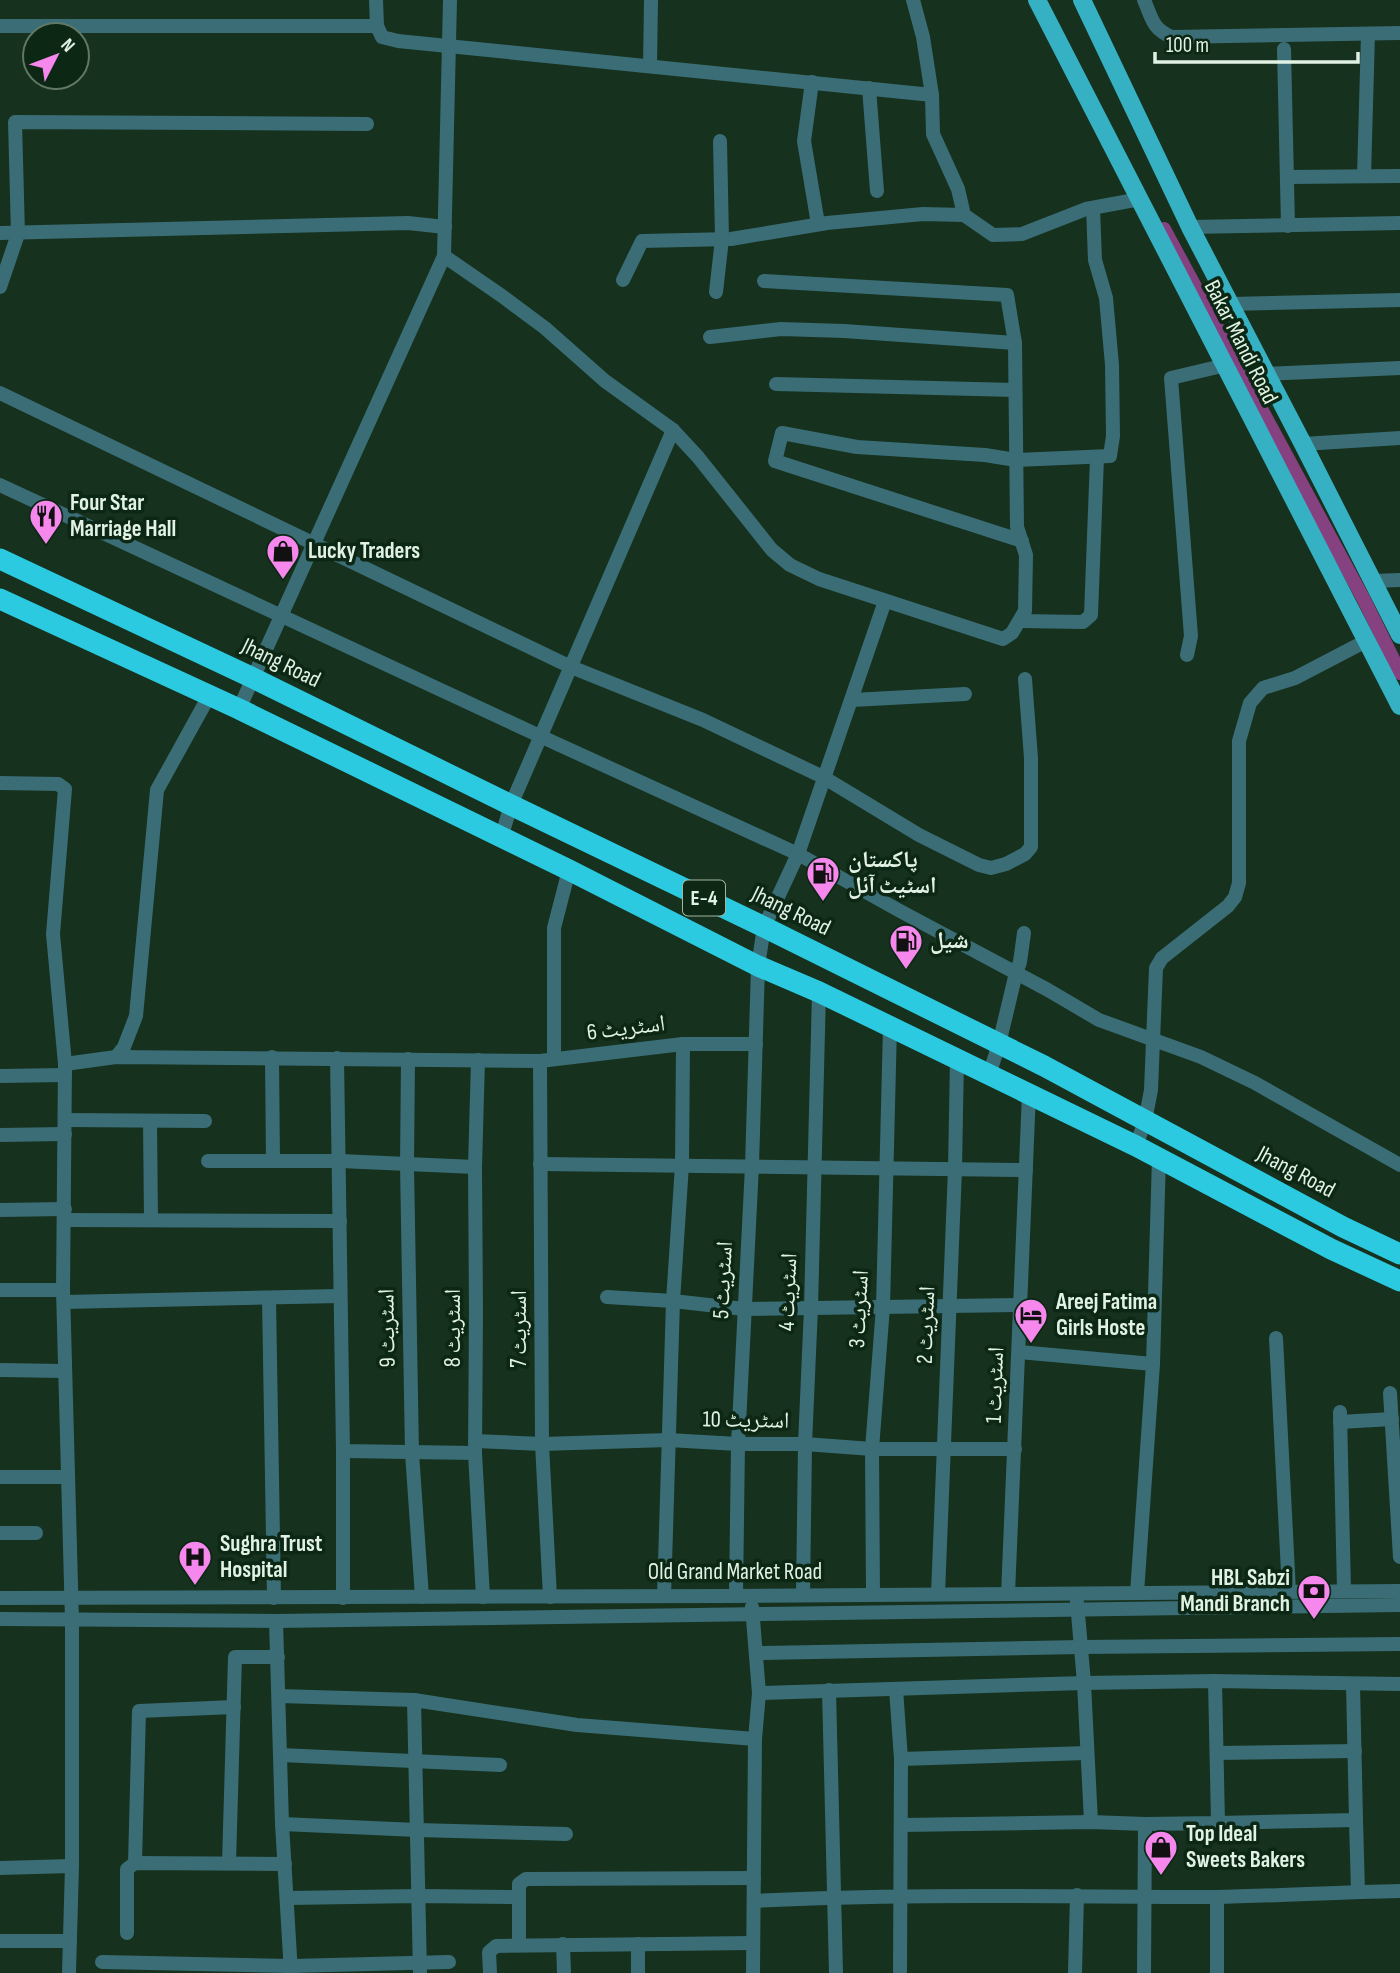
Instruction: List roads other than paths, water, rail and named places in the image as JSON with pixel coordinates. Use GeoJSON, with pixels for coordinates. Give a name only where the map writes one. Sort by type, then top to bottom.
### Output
{"type":"FeatureCollection","features":[{"type":"Feature","properties":{"kind":"highway","name":"Jhang Road"},"geometry":{"type":"LineString","coordinates":[[0,559],[253,678],[764,927],[1044,1066],[1343,1227],[1400,1254]]}},
{"type":"Feature","properties":{"kind":"highway","name":"E-4"},"geometry":{"type":"LineString","coordinates":[[0,599],[239,709],[758,965],[1029,1093],[1159,1157],[1331,1249],[1400,1281]]}},
{"type":"Feature","properties":{"kind":"main road","name":"Bakar Mandi Road"},"geometry":{"type":"LineString","coordinates":[[1037,0],[1400,706]]}},
{"type":"Feature","properties":{"kind":"main road","name":"Bakar Mandi Road"},"geometry":{"type":"LineString","coordinates":[[1082,0],[1190,227],[1400,635]]}},
{"type":"Feature","properties":{"kind":"main road"},"geometry":{"type":"LineString","coordinates":[[1261,435],[1290,419]]}},
{"type":"Feature","properties":{"kind":"street"},"geometry":{"type":"LineString","coordinates":[[376,0],[377,26],[382,37],[390,39],[932,94]]}},
{"type":"Feature","properties":{"kind":"street"},"geometry":{"type":"LineString","coordinates":[[239,709],[444,256],[450,0]]}},
{"type":"Feature","properties":{"kind":"street"},"geometry":{"type":"LineString","coordinates":[[650,66],[651,0]]}},
{"type":"Feature","properties":{"kind":"street"},"geometry":{"type":"LineString","coordinates":[[913,0],[923,37],[932,94],[933,134],[958,189],[964,215]]}},
{"type":"Feature","properties":{"kind":"street"},"geometry":{"type":"LineString","coordinates":[[1144,0],[1155,26],[1161,33],[1172,37],[1400,33]]}},
{"type":"Feature","properties":{"kind":"street"},"geometry":{"type":"LineString","coordinates":[[0,26],[377,26]]}},
{"type":"Feature","properties":{"kind":"street"},"geometry":{"type":"LineString","coordinates":[[1364,176],[1368,34]]}},
{"type":"Feature","properties":{"kind":"street"},"geometry":{"type":"LineString","coordinates":[[1284,49],[1288,226]]}},
{"type":"Feature","properties":{"kind":"street"},"geometry":{"type":"LineString","coordinates":[[812,82],[804,141],[818,224]]}},
{"type":"Feature","properties":{"kind":"street"},"geometry":{"type":"LineString","coordinates":[[869,88],[877,191]]}},
{"type":"Feature","properties":{"kind":"street"},"geometry":{"type":"LineString","coordinates":[[0,287],[18,234],[15,122],[367,124]]}},
{"type":"Feature","properties":{"kind":"street"},"geometry":{"type":"LineString","coordinates":[[716,292],[722,239],[720,141]]}},
{"type":"Feature","properties":{"kind":"street"},"geometry":{"type":"LineString","coordinates":[[1288,177],[1400,176]]}},
{"type":"Feature","properties":{"kind":"street"},"geometry":{"type":"LineString","coordinates":[[623,281],[642,241],[722,239],[818,224],[923,214],[964,215],[993,235],[1013,234],[1093,208],[1140,199]]}},
{"type":"Feature","properties":{"kind":"street"},"geometry":{"type":"LineString","coordinates":[[1022,541],[775,461],[782,433],[857,447],[985,455],[1016,460],[1110,456],[1113,436],[1112,365],[1106,298],[1095,260],[1093,208]]}},
{"type":"Feature","properties":{"kind":"street"},"geometry":{"type":"LineString","coordinates":[[0,233],[408,223],[445,227]]}},
{"type":"Feature","properties":{"kind":"street"},"geometry":{"type":"LineString","coordinates":[[1190,227],[1400,223]]}},
{"type":"Feature","properties":{"kind":"street"},"geometry":{"type":"LineString","coordinates":[[444,256],[545,328],[605,380],[673,430],[698,457],[772,550],[790,565],[819,579],[1003,639],[1012,633],[1025,611],[1026,555],[1017,527],[1015,343],[1007,295],[764,281]]}},
{"type":"Feature","properties":{"kind":"street"},"geometry":{"type":"LineString","coordinates":[[1230,304],[1400,300]]}},
{"type":"Feature","properties":{"kind":"street"},"geometry":{"type":"LineString","coordinates":[[710,337],[781,329],[1015,343]]}},
{"type":"Feature","properties":{"kind":"street"},"geometry":{"type":"LineString","coordinates":[[1187,655],[1191,636],[1171,378],[1226,365]]}},
{"type":"Feature","properties":{"kind":"street"},"geometry":{"type":"LineString","coordinates":[[1266,374],[1400,368]]}},
{"type":"Feature","properties":{"kind":"street"},"geometry":{"type":"LineString","coordinates":[[776,384],[1016,390]]}},
{"type":"Feature","properties":{"kind":"street"},"geometry":{"type":"LineString","coordinates":[[0,393],[571,667],[703,720],[823,777],[919,835],[991,868],[1006,864],[1025,854],[1031,847],[1031,758],[1025,678]]}},
{"type":"Feature","properties":{"kind":"street"},"geometry":{"type":"LineString","coordinates":[[501,838],[511,805],[673,430]]}},
{"type":"Feature","properties":{"kind":"street"},"geometry":{"type":"LineString","coordinates":[[1303,444],[1400,438]]}},
{"type":"Feature","properties":{"kind":"street"},"geometry":{"type":"LineString","coordinates":[[1020,621],[1083,622],[1091,615],[1097,458]]}},
{"type":"Feature","properties":{"kind":"street"},"geometry":{"type":"LineString","coordinates":[[0,485],[797,854],[1099,1020],[1201,1057],[1255,1083],[1400,1165]]}},
{"type":"Feature","properties":{"kind":"street"},"geometry":{"type":"LineString","coordinates":[[1373,581],[1400,580]]}},
{"type":"Feature","properties":{"kind":"street","name":"اسٹریٹ 5"},"geometry":{"type":"LineString","coordinates":[[736,1596],[738,1444],[752,1166],[758,965],[764,927],[797,854],[885,601]]}},
{"type":"Feature","properties":{"kind":"street"},"geometry":{"type":"LineString","coordinates":[[1136,1146],[1145,1121],[1151,1090],[1156,968],[1162,958],[1236,897],[1239,869],[1239,741],[1250,703],[1263,688],[1295,678],[1366,641]]}},
{"type":"Feature","properties":{"kind":"street"},"geometry":{"type":"LineString","coordinates":[[852,700],[965,694]]}},
{"type":"Feature","properties":{"kind":"street"},"geometry":{"type":"LineString","coordinates":[[116,1057],[124,1047],[136,1016],[157,790],[209,696]]}},
{"type":"Feature","properties":{"kind":"street"},"geometry":{"type":"LineString","coordinates":[[0,783],[58,784],[65,789],[53,934],[65,1069],[64,1296],[72,1621],[69,1973]]}},
{"type":"Feature","properties":{"kind":"street","name":"اسٹریٹ 7"},"geometry":{"type":"LineString","coordinates":[[550,1597],[542,1444],[540,1164],[554,929],[569,870]]}},
{"type":"Feature","properties":{"kind":"street"},"geometry":{"type":"LineString","coordinates":[[989,1075],[1020,962],[1024,933]]}},
{"type":"Feature","properties":{"kind":"street","name":"اسٹریٹ 4"},"geometry":{"type":"LineString","coordinates":[[803,1595],[819,992]]}},
{"type":"Feature","properties":{"kind":"street","name":"اسٹریٹ 3"},"geometry":{"type":"LineString","coordinates":[[873,1594],[872,1450],[883,1307],[890,1026]]}},
{"type":"Feature","properties":{"kind":"street"},"geometry":{"type":"LineString","coordinates":[[683,1044],[756,1045]]}},
{"type":"Feature","properties":{"kind":"street","name":"اسٹریٹ 6"},"geometry":{"type":"LineString","coordinates":[[0,1076],[65,1069],[116,1057],[547,1060],[683,1044],[682,1165],[673,1301],[664,1595]]}},
{"type":"Feature","properties":{"kind":"street"},"geometry":{"type":"LineString","coordinates":[[272,1058],[273,1161]]}},
{"type":"Feature","properties":{"kind":"street"},"geometry":{"type":"LineString","coordinates":[[337,1058],[343,1598]]}},
{"type":"Feature","properties":{"kind":"street","name":"اسٹریٹ 9"},"geometry":{"type":"LineString","coordinates":[[408,1059],[412,1453],[422,1597]]}},
{"type":"Feature","properties":{"kind":"street","name":"اسٹریٹ 2"},"geometry":{"type":"LineString","coordinates":[[938,1594],[956,1169],[957,1059]]}},
{"type":"Feature","properties":{"kind":"street","name":"اسٹریٹ 8"},"geometry":{"type":"LineString","coordinates":[[478,1060],[475,1167],[475,1447],[483,1597]]}},
{"type":"Feature","properties":{"kind":"street","name":"اسٹریٹ 1"},"geometry":{"type":"LineString","coordinates":[[1008,1594],[1029,1093]]}},
{"type":"Feature","properties":{"kind":"street"},"geometry":{"type":"LineString","coordinates":[[150,1121],[151,1220]]}},
{"type":"Feature","properties":{"kind":"street"},"geometry":{"type":"LineString","coordinates":[[0,1135],[150,1121],[205,1121]]}},
{"type":"Feature","properties":{"kind":"street"},"geometry":{"type":"LineString","coordinates":[[1138,1593],[1153,1364],[1159,1157]]}},
{"type":"Feature","properties":{"kind":"street"},"geometry":{"type":"LineString","coordinates":[[208,1161],[340,1161],[475,1167]]}},
{"type":"Feature","properties":{"kind":"street"},"geometry":{"type":"LineString","coordinates":[[540,1164],[1026,1170]]}},
{"type":"Feature","properties":{"kind":"street"},"geometry":{"type":"LineString","coordinates":[[0,1210],[151,1220],[340,1221]]}},
{"type":"Feature","properties":{"kind":"street"},"geometry":{"type":"LineString","coordinates":[[0,1290],[64,1296],[341,1296]]}},
{"type":"Feature","properties":{"kind":"street"},"geometry":{"type":"LineString","coordinates":[[607,1297],[744,1309],[1021,1306]]}},
{"type":"Feature","properties":{"kind":"street"},"geometry":{"type":"LineString","coordinates":[[269,1298],[274,1598]]}},
{"type":"Feature","properties":{"kind":"street"},"geometry":{"type":"LineString","coordinates":[[1276,1338],[1289,1592]]}},
{"type":"Feature","properties":{"kind":"street"},"geometry":{"type":"LineString","coordinates":[[1019,1352],[1153,1364]]}},
{"type":"Feature","properties":{"kind":"street"},"geometry":{"type":"LineString","coordinates":[[0,1370],[65,1371]]}},
{"type":"Feature","properties":{"kind":"street"},"geometry":{"type":"LineString","coordinates":[[1390,1393],[1400,1557]]}},
{"type":"Feature","properties":{"kind":"street"},"geometry":{"type":"LineString","coordinates":[[1344,1591],[1340,1417],[1392,1419]]}},
{"type":"Feature","properties":{"kind":"street","name":"اسٹریٹ 10"},"geometry":{"type":"LineString","coordinates":[[343,1451],[412,1453],[475,1447],[668,1440],[805,1444],[872,1450],[1015,1449]]}},
{"type":"Feature","properties":{"kind":"street"},"geometry":{"type":"LineString","coordinates":[[0,1477],[68,1477]]}},
{"type":"Feature","properties":{"kind":"street"},"geometry":{"type":"LineString","coordinates":[[0,1533],[36,1533]]}},
{"type":"Feature","properties":{"kind":"street","name":"Old Grand Market Road"},"geometry":{"type":"LineString","coordinates":[[0,1598],[1400,1591]]}},
{"type":"Feature","properties":{"kind":"street"},"geometry":{"type":"LineString","coordinates":[[1077,1593],[1091,1822]]}},
{"type":"Feature","properties":{"kind":"street"},"geometry":{"type":"LineString","coordinates":[[751,1595],[759,1693],[755,1739],[753,1973]]}},
{"type":"Feature","properties":{"kind":"street","name":"Old Grand Market Road"},"geometry":{"type":"LineString","coordinates":[[0,1619],[276,1621],[1400,1605]]}},
{"type":"Feature","properties":{"kind":"street"},"geometry":{"type":"LineString","coordinates":[[276,1621],[282,1824],[291,1969]]}},
{"type":"Feature","properties":{"kind":"street"},"geometry":{"type":"LineString","coordinates":[[757,1653],[1400,1644]]}},
{"type":"Feature","properties":{"kind":"street"},"geometry":{"type":"LineString","coordinates":[[229,1863],[235,1657],[278,1657]]}},
{"type":"Feature","properties":{"kind":"street"},"geometry":{"type":"LineString","coordinates":[[759,1693],[1216,1681],[1400,1684]]}},
{"type":"Feature","properties":{"kind":"street"},"geometry":{"type":"LineString","coordinates":[[1216,1681],[1219,1824]]}},
{"type":"Feature","properties":{"kind":"street"},"geometry":{"type":"LineString","coordinates":[[1353,1685],[1358,1892]]}},
{"type":"Feature","properties":{"kind":"street"},"geometry":{"type":"LineString","coordinates":[[896,1689],[902,1825],[900,1973]]}},
{"type":"Feature","properties":{"kind":"street"},"geometry":{"type":"LineString","coordinates":[[829,1690],[836,1973]]}},
{"type":"Feature","properties":{"kind":"street"},"geometry":{"type":"LineString","coordinates":[[279,1696],[414,1700],[578,1725],[755,1739]]}},
{"type":"Feature","properties":{"kind":"street"},"geometry":{"type":"LineString","coordinates":[[414,1700],[419,1968]]}},
{"type":"Feature","properties":{"kind":"street"},"geometry":{"type":"LineString","coordinates":[[135,1863],[139,1711],[234,1707]]}},
{"type":"Feature","properties":{"kind":"street"},"geometry":{"type":"LineString","coordinates":[[1217,1753],[1355,1751]]}},
{"type":"Feature","properties":{"kind":"street"},"geometry":{"type":"LineString","coordinates":[[901,1759],[1087,1753]]}},
{"type":"Feature","properties":{"kind":"street"},"geometry":{"type":"LineString","coordinates":[[281,1755],[500,1765]]}},
{"type":"Feature","properties":{"kind":"street"},"geometry":{"type":"LineString","coordinates":[[902,1825],[1091,1822],[1219,1824],[1356,1820]]}},
{"type":"Feature","properties":{"kind":"street"},"geometry":{"type":"LineString","coordinates":[[282,1824],[566,1834]]}},
{"type":"Feature","properties":{"kind":"street"},"geometry":{"type":"LineString","coordinates":[[1144,1973],[1145,1824]]}},
{"type":"Feature","properties":{"kind":"street"},"geometry":{"type":"LineString","coordinates":[[127,1933],[127,1870],[135,1863],[285,1864]]}},
{"type":"Feature","properties":{"kind":"street"},"geometry":{"type":"LineString","coordinates":[[0,1868],[72,1866]]}},
{"type":"Feature","properties":{"kind":"street"},"geometry":{"type":"LineString","coordinates":[[519,1945],[519,1884],[526,1879],[754,1878]]}},
{"type":"Feature","properties":{"kind":"street"},"geometry":{"type":"LineString","coordinates":[[754,1901],[834,1897],[1217,1897],[1400,1892]]}},
{"type":"Feature","properties":{"kind":"street"},"geometry":{"type":"LineString","coordinates":[[1075,1973],[1077,1895]]}},
{"type":"Feature","properties":{"kind":"street"},"geometry":{"type":"LineString","coordinates":[[288,1898],[518,1897]]}},
{"type":"Feature","properties":{"kind":"street"},"geometry":{"type":"LineString","coordinates":[[1217,1897],[1217,1973]]}},
{"type":"Feature","properties":{"kind":"street"},"geometry":{"type":"LineString","coordinates":[[0,1941],[70,1941]]}},
{"type":"Feature","properties":{"kind":"street"},"geometry":{"type":"LineString","coordinates":[[490,1973],[489,1952],[496,1946],[753,1942]]}},
{"type":"Feature","properties":{"kind":"street"},"geometry":{"type":"LineString","coordinates":[[563,1944],[564,1973]]}},
{"type":"Feature","properties":{"kind":"street"},"geometry":{"type":"LineString","coordinates":[[638,1944],[639,1973]]}},
{"type":"Feature","properties":{"kind":"street"},"geometry":{"type":"LineString","coordinates":[[102,1962],[291,1969],[419,1968],[449,1962]]}},
{"type":"Feature","properties":{"kind":"waterway"},"geometry":{"type":"LineString","coordinates":[[1164,229],[1363,598],[1400,673]]}},
{"type":"Feature","properties":{"kind":"place","name":"Four Star Marriage Hall"},"geometry":{"type":"Point","coordinates":[46,546]}},
{"type":"Feature","properties":{"kind":"place","name":"Lucky Traders"},"geometry":{"type":"Point","coordinates":[283,581]}},
{"type":"Feature","properties":{"kind":"place","name":"پاکستان اسٹیٹ آئل"},"geometry":{"type":"Point","coordinates":[823,903]}},
{"type":"Feature","properties":{"kind":"place","name":"شیل"},"geometry":{"type":"Point","coordinates":[906,971]}},
{"type":"Feature","properties":{"kind":"place","name":"Areej Fatima Girls Hoste"},"geometry":{"type":"Point","coordinates":[1031,1345]}},
{"type":"Feature","properties":{"kind":"place","name":"Sughra Trust Hospital"},"geometry":{"type":"Point","coordinates":[195,1587]}},
{"type":"Feature","properties":{"kind":"place","name":"HBL Sabzi Mandi Branch"},"geometry":{"type":"Point","coordinates":[1314,1621]}},
{"type":"Feature","properties":{"kind":"place","name":"Top Ideal Sweets Bakers"},"geometry":{"type":"Point","coordinates":[1161,1877]}}]}
